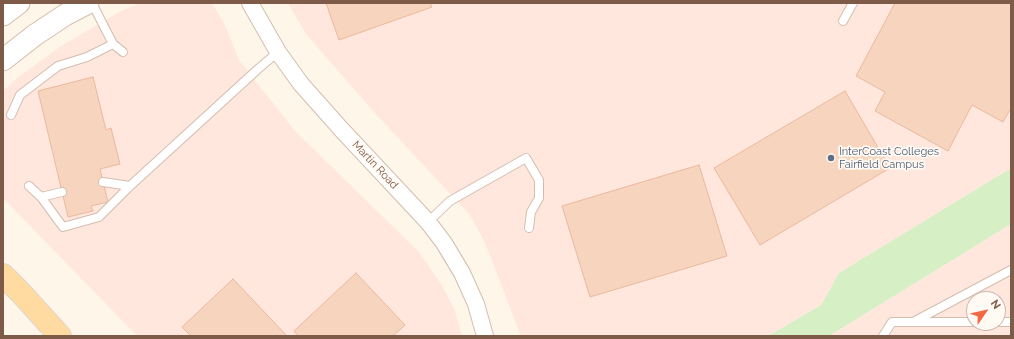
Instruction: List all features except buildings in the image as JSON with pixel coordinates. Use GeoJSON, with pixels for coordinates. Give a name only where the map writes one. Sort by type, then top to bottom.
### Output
{"type":"FeatureCollection","features":[{"type":"Feature","properties":{"kind":"main road"},"geometry":{"type":"LineString","coordinates":[[3,275],[60,336]]}},
{"type":"Feature","properties":{"kind":"street"},"geometry":{"type":"LineString","coordinates":[[3,15],[20,3]]}},
{"type":"Feature","properties":{"kind":"street"},"geometry":{"type":"LineString","coordinates":[[3,60],[35,35],[65,15],[88,3]]}},
{"type":"Feature","properties":{"kind":"street","name":"Martin Road"},"geometry":{"type":"LineString","coordinates":[[250,3],[278,52],[301,84],[428,222],[444,243],[462,273],[476,304],[485,336]]}},
{"type":"Feature","properties":{"kind":"lane"},"geometry":{"type":"LineString","coordinates":[[92,3],[113,44],[123,52]]}},
{"type":"Feature","properties":{"kind":"lane"},"geometry":{"type":"LineString","coordinates":[[842,21],[853,3]]}},
{"type":"Feature","properties":{"kind":"lane"},"geometry":{"type":"LineString","coordinates":[[11,115],[20,95],[58,66],[88,58],[113,44]]}},
{"type":"Feature","properties":{"kind":"lane"},"geometry":{"type":"LineString","coordinates":[[28,186],[40,197],[63,227],[99,217],[130,186],[278,52]]}},
{"type":"Feature","properties":{"kind":"lane"},"geometry":{"type":"LineString","coordinates":[[428,222],[450,201],[526,158],[539,180],[539,198],[531,212],[529,228]]}},
{"type":"Feature","properties":{"kind":"lane"},"geometry":{"type":"LineString","coordinates":[[103,182],[130,186]]}},
{"type":"Feature","properties":{"kind":"lane"},"geometry":{"type":"LineString","coordinates":[[40,197],[62,192]]}},
{"type":"Feature","properties":{"kind":"lane"},"geometry":{"type":"LineString","coordinates":[[915,321],[1011,270]]}},
{"type":"Feature","properties":{"kind":"lane"},"geometry":{"type":"LineString","coordinates":[[882,336],[892,322],[966,322]]}},
{"type":"Feature","properties":{"kind":"shaded area"},"geometry":{"type":"Polygon","coordinates":[[[140,3],[212,3],[225,25],[239,60],[295,131],[419,252],[441,284],[454,308],[462,336],[137,336],[3,198],[3,91],[17,78],[61,46],[119,12],[140,3]]]}},
{"type":"Feature","properties":{"kind":"shaded area"},"geometry":{"type":"Polygon","coordinates":[[[288,3],[1011,3],[1011,168],[839,273],[821,305],[768,336],[521,336],[485,243],[470,215],[373,111],[306,34],[288,3]]]}},
{"type":"Feature","properties":{"kind":"shaded area"},"geometry":{"type":"Polygon","coordinates":[[[1011,224],[1011,336],[829,336],[1011,224]]]}},
{"type":"Feature","properties":{"kind":"green space"},"geometry":{"type":"Polygon","coordinates":[[[1011,168],[1011,224],[829,336],[768,336],[821,305],[839,273],[1011,168]]]}},
{"type":"Feature","properties":{"kind":"place","name":"InterCoast Colleges Fairfield Campus"},"geometry":{"type":"Point","coordinates":[831,158]}}]}
